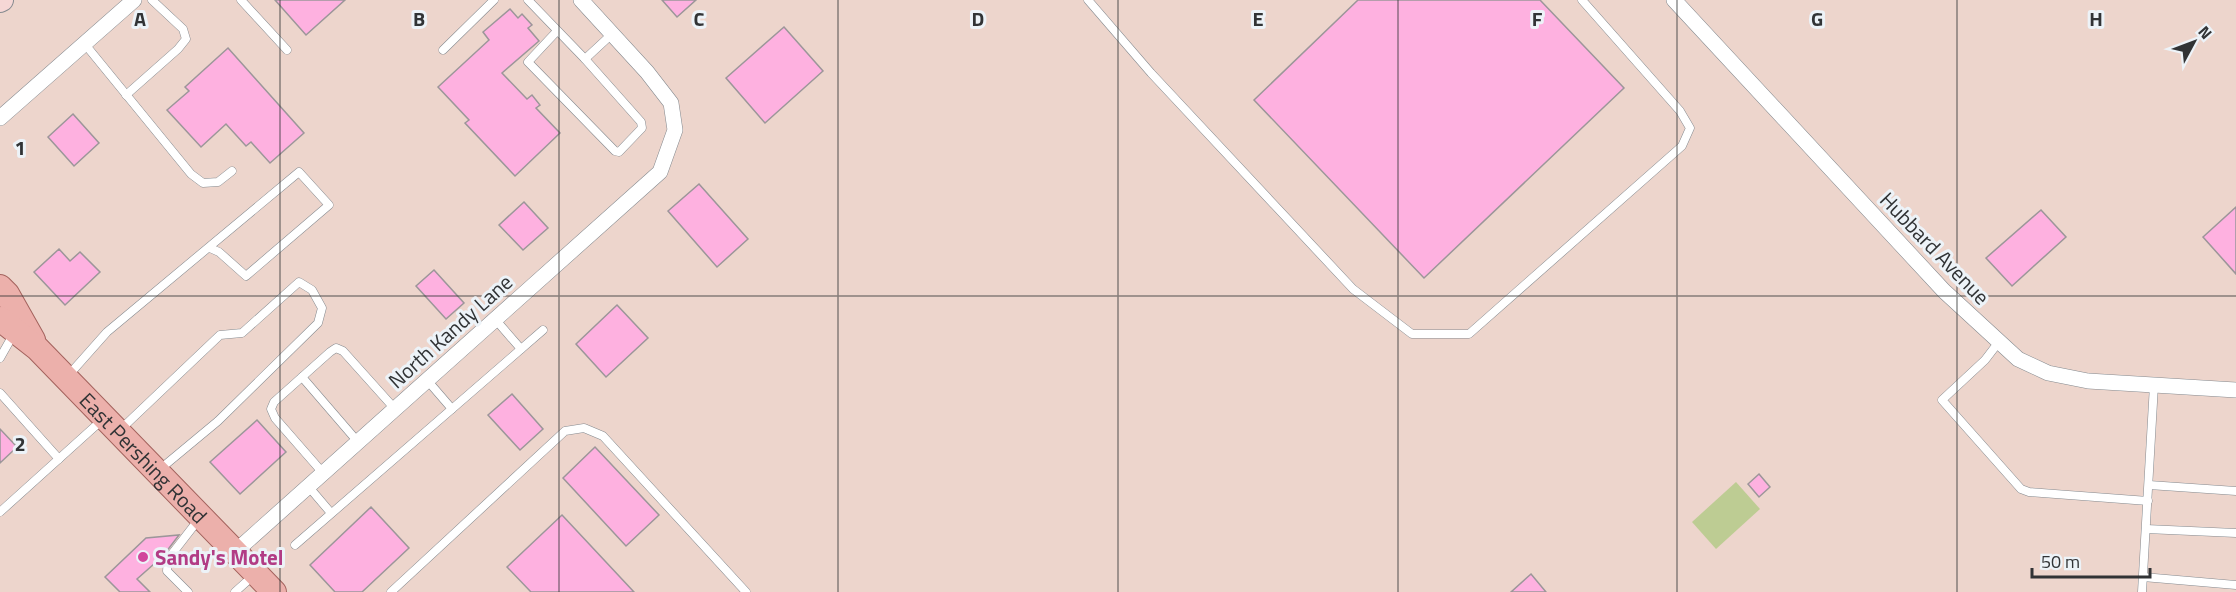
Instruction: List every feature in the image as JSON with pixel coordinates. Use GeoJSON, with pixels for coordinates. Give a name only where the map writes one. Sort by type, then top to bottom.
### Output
{"type":"FeatureCollection","features":[{"type":"Feature","properties":{"kind":"main road","name":"East Pershing Road"},"geometry":{"type":"LineString","coordinates":[[0,287],[7,294],[37,348]]}},
{"type":"Feature","properties":{"kind":"main road","name":"East Pershing Road"},"geometry":{"type":"LineString","coordinates":[[8,325],[37,348],[236,550],[274,592]]}},
{"type":"Feature","properties":{"kind":"street"},"geometry":{"type":"LineString","coordinates":[[0,118],[134,0]]}},
{"type":"Feature","properties":{"kind":"street"},"geometry":{"type":"LineString","coordinates":[[581,0],[612,34]]}},
{"type":"Feature","properties":{"kind":"street","name":"Hubbard Avenue"},"geometry":{"type":"LineString","coordinates":[[1674,0],[1944,291],[2018,359],[2048,373],[2088,381],[2236,390]]}},
{"type":"Feature","properties":{"kind":"street","name":"North Kandy Lane"},"geometry":{"type":"LineString","coordinates":[[236,550],[660,172],[675,130],[670,103],[663,90],[612,34]]}},
{"type":"Feature","properties":{"kind":"lane"},"geometry":{"type":"LineString","coordinates":[[126,96],[186,39],[183,29],[152,0]]}},
{"type":"Feature","properties":{"kind":"lane"},"geometry":{"type":"LineString","coordinates":[[241,0],[287,50]]}},
{"type":"Feature","properties":{"kind":"lane"},"geometry":{"type":"LineString","coordinates":[[443,50],[494,0]]}},
{"type":"Feature","properties":{"kind":"lane"},"geometry":{"type":"LineString","coordinates":[[528,0],[585,59],[641,122],[642,128],[619,152],[615,151],[528,62],[557,31]]}},
{"type":"Feature","properties":{"kind":"lane"},"geometry":{"type":"LineString","coordinates":[[1088,0],[1150,73],[1353,289],[1412,334],[1469,334],[1682,146],[1690,128],[1680,111],[1582,0]]}},
{"type":"Feature","properties":{"kind":"lane"},"geometry":{"type":"LineString","coordinates":[[585,59],[612,34]]}},
{"type":"Feature","properties":{"kind":"lane"},"geometry":{"type":"LineString","coordinates":[[84,44],[191,174],[203,183],[218,182],[232,171]]}},
{"type":"Feature","properties":{"kind":"lane"},"geometry":{"type":"LineString","coordinates":[[66,378],[107,332],[299,172],[329,205],[246,276],[219,252],[210,248]]}},
{"type":"Feature","properties":{"kind":"lane"},"geometry":{"type":"LineString","coordinates":[[0,512],[59,459],[112,424],[220,335],[242,333],[299,282],[312,290],[322,308],[318,323],[218,421],[158,471]]}},
{"type":"Feature","properties":{"kind":"lane"},"geometry":{"type":"LineString","coordinates":[[495,320],[521,349]]}},
{"type":"Feature","properties":{"kind":"lane"},"geometry":{"type":"LineString","coordinates":[[0,358],[8,325]]}},
{"type":"Feature","properties":{"kind":"lane"},"geometry":{"type":"LineString","coordinates":[[294,545],[543,330]]}},
{"type":"Feature","properties":{"kind":"lane"},"geometry":{"type":"LineString","coordinates":[[1998,343],[1985,360],[1942,400],[2012,480],[2030,492],[2148,501]]}},
{"type":"Feature","properties":{"kind":"lane"},"geometry":{"type":"LineString","coordinates":[[323,473],[275,418],[271,409],[274,402],[336,348],[343,351],[395,408]]}},
{"type":"Feature","properties":{"kind":"lane"},"geometry":{"type":"LineString","coordinates":[[302,377],[358,442]]}},
{"type":"Feature","properties":{"kind":"lane"},"geometry":{"type":"LineString","coordinates":[[427,380],[452,409]]}},
{"type":"Feature","properties":{"kind":"lane"},"geometry":{"type":"LineString","coordinates":[[2142,592],[2154,385]]}},
{"type":"Feature","properties":{"kind":"lane"},"geometry":{"type":"LineString","coordinates":[[0,393],[59,459]]}},
{"type":"Feature","properties":{"kind":"lane"},"geometry":{"type":"LineString","coordinates":[[391,592],[565,431],[584,428],[603,436],[746,592]]}},
{"type":"Feature","properties":{"kind":"lane"},"geometry":{"type":"LineString","coordinates":[[2148,485],[2236,491]]}},
{"type":"Feature","properties":{"kind":"lane"},"geometry":{"type":"LineString","coordinates":[[308,486],[331,513]]}},
{"type":"Feature","properties":{"kind":"lane"},"geometry":{"type":"LineString","coordinates":[[188,592],[167,570],[168,559],[202,516]]}},
{"type":"Feature","properties":{"kind":"lane"},"geometry":{"type":"LineString","coordinates":[[2146,528],[2236,533]]}},
{"type":"Feature","properties":{"kind":"lane"},"geometry":{"type":"LineString","coordinates":[[235,592],[256,572]]}},
{"type":"Feature","properties":{"kind":"lane"},"geometry":{"type":"LineString","coordinates":[[2143,577],[2236,585]]}},
{"type":"Feature","properties":{"kind":"shaded area"},"geometry":{"type":"Polygon","coordinates":[[[0,0],[2236,0],[2236,592],[0,592],[0,0]]]}},
{"type":"Feature","properties":{"kind":"green space"},"geometry":{"type":"Polygon","coordinates":[[[1736,482],[1760,509],[1716,549],[1692,522],[1736,482]]]}},
{"type":"Feature","properties":{"kind":"building"},"geometry":{"type":"Polygon","coordinates":[[[275,0],[345,0],[306,35],[275,0]]]}},
{"type":"Feature","properties":{"kind":"building"},"geometry":{"type":"Polygon","coordinates":[[[662,0],[696,0],[677,17],[662,0]]]}},
{"type":"Feature","properties":{"kind":"building"},"geometry":{"type":"Polygon","coordinates":[[[1358,0],[1540,0],[1624,88],[1424,278],[1254,100],[1358,0]]]}},
{"type":"Feature","properties":{"kind":"building"},"geometry":{"type":"Polygon","coordinates":[[[510,9],[518,18],[522,14],[532,25],[528,28],[539,41],[502,73],[527,99],[532,95],[540,105],[536,108],[560,133],[515,176],[465,123],[469,120],[438,87],[489,40],[483,32],[510,9]]]}},
{"type":"Feature","properties":{"kind":"building"},"geometry":{"type":"Polygon","coordinates":[[[784,27],[823,71],[765,123],[726,78],[784,27]]]}},
{"type":"Feature","properties":{"kind":"building"},"geometry":{"type":"Polygon","coordinates":[[[228,48],[304,133],[270,163],[251,142],[246,146],[226,124],[201,147],[167,110],[189,91],[185,87],[228,48]]]}},
{"type":"Feature","properties":{"kind":"building"},"geometry":{"type":"Polygon","coordinates":[[[73,114],[99,143],[74,166],[48,137],[73,114]]]}},
{"type":"Feature","properties":{"kind":"building"},"geometry":{"type":"Polygon","coordinates":[[[699,184],[748,239],[717,267],[668,211],[699,184]]]}},
{"type":"Feature","properties":{"kind":"building"},"geometry":{"type":"Polygon","coordinates":[[[524,202],[548,228],[523,250],[499,225],[524,202]]]}},
{"type":"Feature","properties":{"kind":"building"},"geometry":{"type":"Polygon","coordinates":[[[2236,207],[2236,274],[2203,237],[2236,207]]]}},
{"type":"Feature","properties":{"kind":"building"},"geometry":{"type":"Polygon","coordinates":[[[2041,210],[2066,237],[2012,286],[1986,258],[2041,210]]]}},
{"type":"Feature","properties":{"kind":"building"},"geometry":{"type":"Polygon","coordinates":[[[59,249],[70,261],[80,252],[100,272],[65,305],[34,272],[59,249]]]}},
{"type":"Feature","properties":{"kind":"building"},"geometry":{"type":"Polygon","coordinates":[[[434,270],[464,303],[446,319],[416,286],[434,270]]]}},
{"type":"Feature","properties":{"kind":"building"},"geometry":{"type":"Polygon","coordinates":[[[617,305],[648,338],[606,377],[576,344],[617,305]]]}},
{"type":"Feature","properties":{"kind":"building"},"geometry":{"type":"Polygon","coordinates":[[[512,394],[543,429],[520,450],[488,415],[512,394]]]}},
{"type":"Feature","properties":{"kind":"building"},"geometry":{"type":"Polygon","coordinates":[[[257,420],[286,452],[240,494],[210,462],[257,420]]]}},
{"type":"Feature","properties":{"kind":"building"},"geometry":{"type":"Polygon","coordinates":[[[0,429],[17,447],[0,463],[0,429]]]}},
{"type":"Feature","properties":{"kind":"building"},"geometry":{"type":"Polygon","coordinates":[[[595,447],[659,515],[626,546],[563,478],[595,447]]]}},
{"type":"Feature","properties":{"kind":"building"},"geometry":{"type":"Polygon","coordinates":[[[1759,474],[1770,487],[1759,497],[1748,484],[1759,474]]]}},
{"type":"Feature","properties":{"kind":"building"},"geometry":{"type":"Polygon","coordinates":[[[371,507],[409,548],[362,592],[335,592],[310,565],[371,507]]]}},
{"type":"Feature","properties":{"kind":"building"},"geometry":{"type":"Polygon","coordinates":[[[562,515],[634,592],[531,592],[507,567],[562,515]]]}},
{"type":"Feature","properties":{"kind":"building","name":"Sandy's Motel"},"geometry":{"type":"Polygon","coordinates":[[[179,535],[163,556],[137,579],[150,592],[120,592],[105,577],[146,538],[179,535]]]}},
{"type":"Feature","properties":{"kind":"building"},"geometry":{"type":"Polygon","coordinates":[[[1531,574],[1546,592],[1511,592],[1531,574]]]}},
{"type":"Feature","properties":{"kind":"place","name":"Sandy's Motel"},"geometry":{"type":"Point","coordinates":[143,557]}}]}
